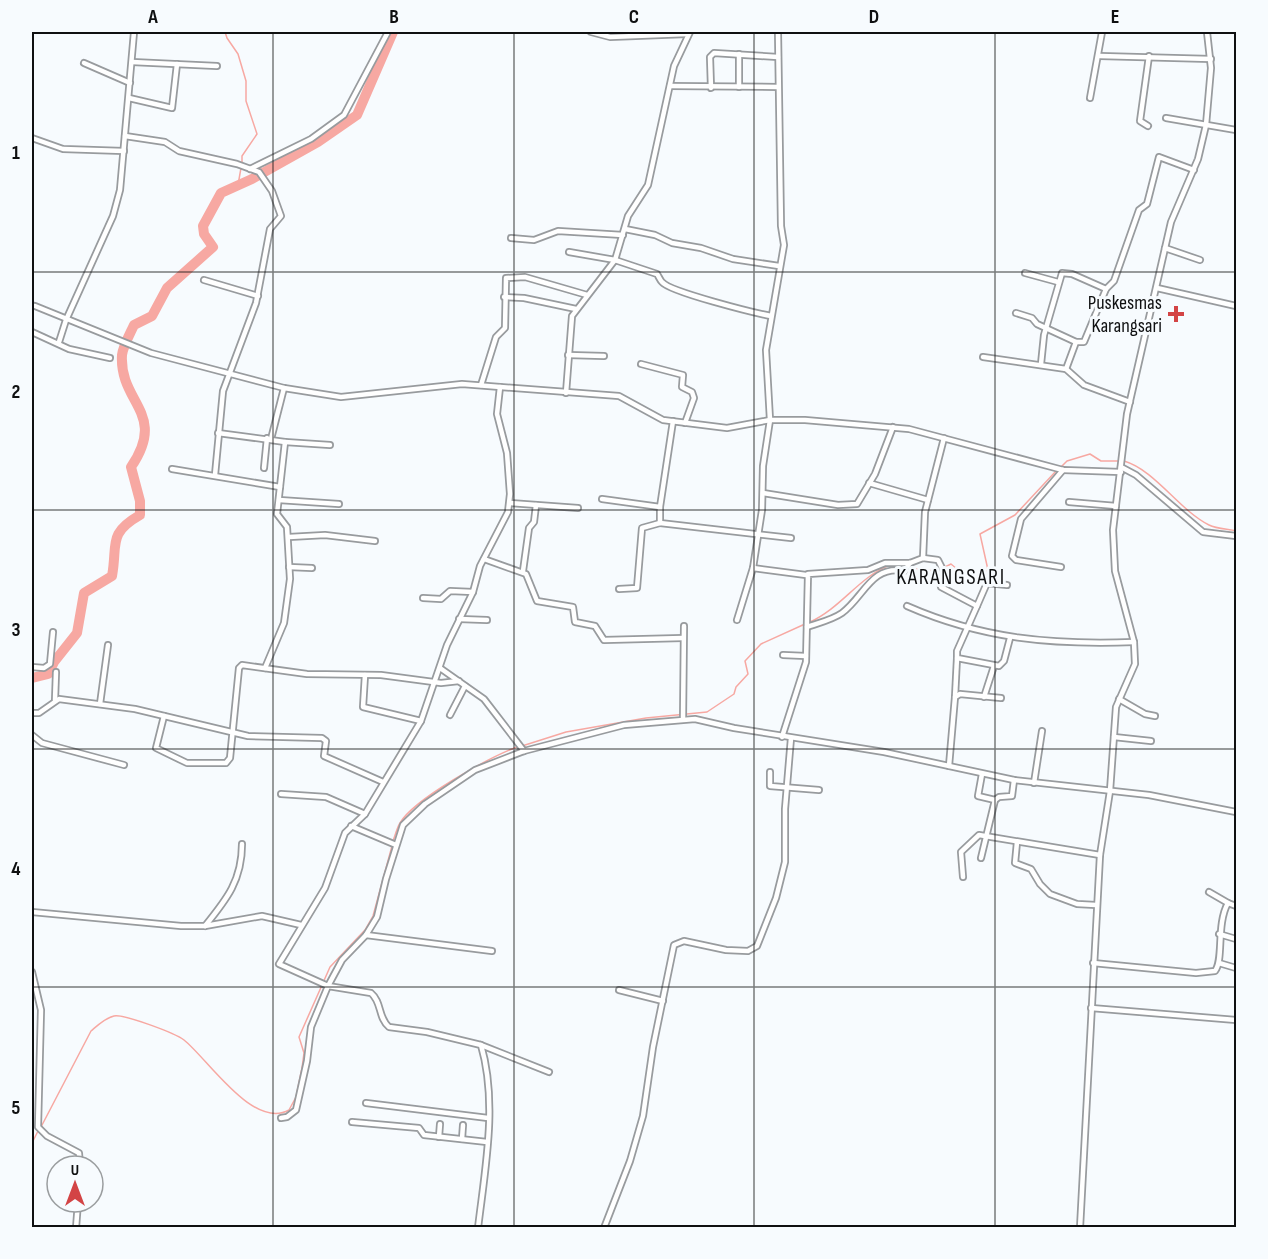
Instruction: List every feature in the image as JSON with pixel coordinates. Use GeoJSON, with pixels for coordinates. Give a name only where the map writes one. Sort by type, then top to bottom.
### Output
{"type":"FeatureCollection","features":[{"type":"Feature","properties":{"kind":"street"},"geometry":{"type":"LineString","coordinates":[[59,342],[66,320],[113,216],[120,190],[134,32]]}},
{"type":"Feature","properties":{"kind":"street"},"geometry":{"type":"LineString","coordinates":[[248,168],[311,138],[344,115],[388,32]]}},
{"type":"Feature","properties":{"kind":"street"},"geometry":{"type":"LineString","coordinates":[[566,393],[570,324],[576,309],[615,260],[628,216],[648,185],[674,66],[689,33],[610,37],[591,32]]}},
{"type":"Feature","properties":{"kind":"street"},"geometry":{"type":"LineString","coordinates":[[737,620],[753,568],[759,536],[770,420],[766,365],[771,316],[784,245],[777,32]]}},
{"type":"Feature","properties":{"kind":"street"},"geometry":{"type":"LineString","coordinates":[[1090,98],[1100,56],[1102,32]]}},
{"type":"Feature","properties":{"kind":"street"},"geometry":{"type":"LineString","coordinates":[[1080,1227],[1100,855],[1110,791],[1119,699],[1133,674],[1135,664],[1134,642],[1115,571],[1113,530],[1130,402],[1165,248],[1175,207],[1194,170],[1206,125],[1211,59],[1207,32]]}},
{"type":"Feature","properties":{"kind":"street"},"geometry":{"type":"LineString","coordinates":[[711,88],[711,55],[716,52],[778,57]]}},
{"type":"Feature","properties":{"kind":"street"},"geometry":{"type":"LineString","coordinates":[[739,54],[740,87]]}},
{"type":"Feature","properties":{"kind":"street"},"geometry":{"type":"LineString","coordinates":[[1100,56],[1211,59]]}},
{"type":"Feature","properties":{"kind":"street"},"geometry":{"type":"LineString","coordinates":[[1148,126],[1140,121],[1149,56]]}},
{"type":"Feature","properties":{"kind":"street"},"geometry":{"type":"LineString","coordinates":[[132,62],[217,66]]}},
{"type":"Feature","properties":{"kind":"street"},"geometry":{"type":"LineString","coordinates":[[84,63],[130,83]]}},
{"type":"Feature","properties":{"kind":"street"},"geometry":{"type":"LineString","coordinates":[[129,98],[172,108],[177,64]]}},
{"type":"Feature","properties":{"kind":"street"},"geometry":{"type":"LineString","coordinates":[[670,86],[778,87]]}},
{"type":"Feature","properties":{"kind":"street"},"geometry":{"type":"LineString","coordinates":[[1166,118],[1236,130]]}},
{"type":"Feature","properties":{"kind":"street"},"geometry":{"type":"LineString","coordinates":[[125,136],[161,140],[179,151],[237,164],[261,174],[272,191],[281,216],[270,228],[258,296],[228,372],[220,408],[215,475]]}},
{"type":"Feature","properties":{"kind":"street"},"geometry":{"type":"LineString","coordinates":[[32,138],[55,148],[124,151]]}},
{"type":"Feature","properties":{"kind":"street"},"geometry":{"type":"LineString","coordinates":[[1016,313],[1032,318],[1036,324],[1076,342],[1084,342],[1106,289],[1114,281],[1139,210],[1146,205],[1159,157],[1194,170]]}},
{"type":"Feature","properties":{"kind":"street"},"geometry":{"type":"LineString","coordinates":[[512,238],[534,240],[558,231],[655,235],[672,243],[701,248],[733,259],[779,266]]}},
{"type":"Feature","properties":{"kind":"street"},"geometry":{"type":"LineString","coordinates":[[1165,248],[1200,260]]}},
{"type":"Feature","properties":{"kind":"street"},"geometry":{"type":"LineString","coordinates":[[569,252],[615,260],[657,274],[662,283],[674,288],[732,307],[771,316]]}},
{"type":"Feature","properties":{"kind":"street"},"geometry":{"type":"LineString","coordinates":[[1041,364],[1045,328],[1058,282],[1065,271],[1106,289]]}},
{"type":"Feature","properties":{"kind":"street"},"geometry":{"type":"LineString","coordinates":[[1025,273],[1058,282]]}},
{"type":"Feature","properties":{"kind":"street"},"geometry":{"type":"LineString","coordinates":[[481,385],[496,337],[505,328],[506,278],[525,277],[587,295]]}},
{"type":"Feature","properties":{"kind":"street"},"geometry":{"type":"LineString","coordinates":[[204,280],[258,296]]}},
{"type":"Feature","properties":{"kind":"street"},"geometry":{"type":"LineString","coordinates":[[1157,288],[1236,306]]}},
{"type":"Feature","properties":{"kind":"street"},"geometry":{"type":"LineString","coordinates":[[504,297],[576,309]]}},
{"type":"Feature","properties":{"kind":"street"},"geometry":{"type":"LineString","coordinates":[[35,306],[151,353],[284,387],[341,397],[445,385],[481,385],[619,396],[647,412],[686,423],[728,428],[770,420],[893,427],[944,438],[1063,470],[1121,465],[1203,532],[1236,536]]}},
{"type":"Feature","properties":{"kind":"street"},"geometry":{"type":"LineString","coordinates":[[32,332],[59,342],[69,349],[110,358]]}},
{"type":"Feature","properties":{"kind":"street"},"geometry":{"type":"LineString","coordinates":[[1066,369],[1076,342]]}},
{"type":"Feature","properties":{"kind":"street"},"geometry":{"type":"LineString","coordinates":[[568,355],[604,356]]}},
{"type":"Feature","properties":{"kind":"street"},"geometry":{"type":"LineString","coordinates":[[983,357],[1066,369],[1080,381],[1130,402]]}},
{"type":"Feature","properties":{"kind":"street"},"geometry":{"type":"LineString","coordinates":[[642,364],[683,375],[682,387],[692,392],[694,398],[686,423]]}},
{"type":"Feature","properties":{"kind":"street"},"geometry":{"type":"LineString","coordinates":[[264,468],[269,439],[284,387]]}},
{"type":"Feature","properties":{"kind":"street"},"geometry":{"type":"LineString","coordinates":[[500,387],[497,414],[507,453],[510,503],[484,559],[473,592],[459,619],[421,721],[365,814],[351,826],[342,838],[325,888],[279,964],[325,984],[371,993],[377,1000],[384,1023],[389,1027],[428,1032],[481,1045],[549,1072]]}},
{"type":"Feature","properties":{"kind":"street"},"geometry":{"type":"LineString","coordinates":[[660,523],[660,507],[673,421]]}},
{"type":"Feature","properties":{"kind":"street"},"geometry":{"type":"LineString","coordinates":[[763,493],[851,506],[857,504],[869,483],[893,427]]}},
{"type":"Feature","properties":{"kind":"street"},"geometry":{"type":"LineString","coordinates":[[218,433],[285,442],[330,445]]}},
{"type":"Feature","properties":{"kind":"street"},"geometry":{"type":"LineString","coordinates":[[923,558],[924,518],[944,438]]}},
{"type":"Feature","properties":{"kind":"street"},"geometry":{"type":"LineString","coordinates":[[265,668],[284,623],[289,567],[287,527],[278,517],[285,442]]}},
{"type":"Feature","properties":{"kind":"street"},"geometry":{"type":"LineString","coordinates":[[172,469],[280,487]]}},
{"type":"Feature","properties":{"kind":"street"},"geometry":{"type":"LineString","coordinates":[[1061,567],[1016,560],[1012,556],[1020,519],[1063,470]]}},
{"type":"Feature","properties":{"kind":"street"},"geometry":{"type":"LineString","coordinates":[[869,483],[928,500]]}},
{"type":"Feature","properties":{"kind":"street"},"geometry":{"type":"LineString","coordinates":[[602,499],[660,507]]}},
{"type":"Feature","properties":{"kind":"street"},"geometry":{"type":"LineString","coordinates":[[279,500],[339,504]]}},
{"type":"Feature","properties":{"kind":"street"},"geometry":{"type":"LineString","coordinates":[[1069,502],[1116,506]]}},
{"type":"Feature","properties":{"kind":"street"},"geometry":{"type":"LineString","coordinates":[[510,503],[578,508]]}},
{"type":"Feature","properties":{"kind":"street"},"geometry":{"type":"LineString","coordinates":[[523,571],[529,527],[534,522],[536,505]]}},
{"type":"Feature","properties":{"kind":"street"},"geometry":{"type":"LineString","coordinates":[[619,589],[637,588],[642,528],[660,523],[790,538]]}},
{"type":"Feature","properties":{"kind":"street"},"geometry":{"type":"LineString","coordinates":[[289,537],[325,535],[375,541]]}},
{"type":"Feature","properties":{"kind":"street"},"geometry":{"type":"LineString","coordinates":[[753,568],[807,575],[820,571],[908,566],[923,558],[940,562],[944,572],[940,584],[977,606]]}},
{"type":"Feature","properties":{"kind":"street"},"geometry":{"type":"LineString","coordinates":[[484,559],[523,571],[531,582],[537,601],[574,607],[575,622],[595,626],[604,640],[683,638]]}},
{"type":"Feature","properties":{"kind":"street"},"geometry":{"type":"LineString","coordinates":[[807,625],[843,613],[886,566]]}},
{"type":"Feature","properties":{"kind":"street"},"geometry":{"type":"LineString","coordinates":[[289,567],[312,568]]}},
{"type":"Feature","properties":{"kind":"street"},"geometry":{"type":"LineString","coordinates":[[782,736],[802,680],[806,656],[807,575]]}},
{"type":"Feature","properties":{"kind":"street"},"geometry":{"type":"LineString","coordinates":[[949,766],[957,651],[987,583],[1007,585]]}},
{"type":"Feature","properties":{"kind":"street"},"geometry":{"type":"LineString","coordinates":[[423,597],[441,599],[450,591],[473,592]]}},
{"type":"Feature","properties":{"kind":"street"},"geometry":{"type":"LineString","coordinates":[[907,606],[967,629],[1010,638],[1068,643],[1134,642]]}},
{"type":"Feature","properties":{"kind":"street"},"geometry":{"type":"LineString","coordinates":[[459,619],[486,620]]}},
{"type":"Feature","properties":{"kind":"street"},"geometry":{"type":"LineString","coordinates":[[683,715],[684,626]]}},
{"type":"Feature","properties":{"kind":"street"},"geometry":{"type":"LineString","coordinates":[[32,667],[44,668],[50,664],[53,632]]}},
{"type":"Feature","properties":{"kind":"street"},"geometry":{"type":"LineString","coordinates":[[957,658],[994,666],[1004,661],[1010,638]]}},
{"type":"Feature","properties":{"kind":"street"},"geometry":{"type":"LineString","coordinates":[[100,704],[108,645]]}},
{"type":"Feature","properties":{"kind":"street"},"geometry":{"type":"LineString","coordinates":[[783,655],[806,656]]}},
{"type":"Feature","properties":{"kind":"street"},"geometry":{"type":"LineString","coordinates":[[164,716],[156,747],[187,763],[229,761],[239,668],[242,665],[308,674],[365,675],[436,682],[459,681]]}},
{"type":"Feature","properties":{"kind":"street"},"geometry":{"type":"LineString","coordinates":[[984,697],[994,666]]}},
{"type":"Feature","properties":{"kind":"street"},"geometry":{"type":"LineString","coordinates":[[440,668],[484,699],[523,749]]}},
{"type":"Feature","properties":{"kind":"street"},"geometry":{"type":"LineString","coordinates":[[32,713],[45,710],[55,700],[56,672]]}},
{"type":"Feature","properties":{"kind":"street"},"geometry":{"type":"LineString","coordinates":[[365,675],[363,707],[421,721]]}},
{"type":"Feature","properties":{"kind":"street"},"geometry":{"type":"LineString","coordinates":[[450,715],[465,686]]}},
{"type":"Feature","properties":{"kind":"street"},"geometry":{"type":"LineString","coordinates":[[955,697],[960,694],[1001,698]]}},
{"type":"Feature","properties":{"kind":"street"},"geometry":{"type":"LineString","coordinates":[[1119,699],[1146,714],[1155,716]]}},
{"type":"Feature","properties":{"kind":"street"},"geometry":{"type":"LineString","coordinates":[[55,700],[100,704],[233,730],[248,736],[322,738],[326,741],[324,756],[383,782]]}},
{"type":"Feature","properties":{"kind":"street"},"geometry":{"type":"LineString","coordinates":[[281,1118],[287,1117],[296,1110],[308,1061],[311,1027],[325,984],[342,960],[366,935],[380,911],[394,844],[403,825],[425,804],[475,770],[523,749],[598,730],[683,715],[791,738],[884,752],[1014,780],[1192,801],[1236,812]]}},
{"type":"Feature","properties":{"kind":"street"},"geometry":{"type":"LineString","coordinates":[[1034,783],[1042,731]]}},
{"type":"Feature","properties":{"kind":"street"},"geometry":{"type":"LineString","coordinates":[[32,735],[42,743],[124,765]]}},
{"type":"Feature","properties":{"kind":"street"},"geometry":{"type":"LineString","coordinates":[[604,1227],[630,1161],[642,1116],[663,1001],[677,942],[748,951],[757,946],[776,898],[785,862],[791,738]]}},
{"type":"Feature","properties":{"kind":"street"},"geometry":{"type":"LineString","coordinates":[[1114,738],[1151,741]]}},
{"type":"Feature","properties":{"kind":"street"},"geometry":{"type":"LineString","coordinates":[[770,772],[770,786],[819,790]]}},
{"type":"Feature","properties":{"kind":"street"},"geometry":{"type":"LineString","coordinates":[[982,774],[978,796],[995,800]]}},
{"type":"Feature","properties":{"kind":"street"},"geometry":{"type":"LineString","coordinates":[[981,858],[995,800],[999,797],[1012,796],[1014,780]]}},
{"type":"Feature","properties":{"kind":"street"},"geometry":{"type":"LineString","coordinates":[[281,794],[326,798],[365,814]]}},
{"type":"Feature","properties":{"kind":"street"},"geometry":{"type":"LineString","coordinates":[[351,826],[394,844]]}},
{"type":"Feature","properties":{"kind":"street"},"geometry":{"type":"LineString","coordinates":[[963,877],[961,852],[979,835],[1100,855]]}},
{"type":"Feature","properties":{"kind":"street"},"geometry":{"type":"LineString","coordinates":[[1017,842],[1015,863],[1031,869],[1046,891],[1077,904],[1096,905]]}},
{"type":"Feature","properties":{"kind":"street"},"geometry":{"type":"LineString","coordinates":[[205,926],[234,885],[242,866],[242,844]]}},
{"type":"Feature","properties":{"kind":"street"},"geometry":{"type":"LineString","coordinates":[[1209,892],[1236,906]]}},
{"type":"Feature","properties":{"kind":"street"},"geometry":{"type":"LineString","coordinates":[[1093,963],[1196,973],[1215,971],[1219,963],[1221,918],[1228,903]]}},
{"type":"Feature","properties":{"kind":"street"},"geometry":{"type":"LineString","coordinates":[[32,912],[171,926],[205,926],[257,916],[301,925]]}},
{"type":"Feature","properties":{"kind":"street"},"geometry":{"type":"LineString","coordinates":[[1219,934],[1236,939]]}},
{"type":"Feature","properties":{"kind":"street"},"geometry":{"type":"LineString","coordinates":[[366,935],[492,951]]}},
{"type":"Feature","properties":{"kind":"street"},"geometry":{"type":"LineString","coordinates":[[1219,963],[1236,968]]}},
{"type":"Feature","properties":{"kind":"street"},"geometry":{"type":"LineString","coordinates":[[32,972],[41,1010],[40,1129],[79,1154]]}},
{"type":"Feature","properties":{"kind":"street"},"geometry":{"type":"LineString","coordinates":[[620,990],[663,1001]]}},
{"type":"Feature","properties":{"kind":"street"},"geometry":{"type":"LineString","coordinates":[[1091,1008],[1236,1020]]}},
{"type":"Feature","properties":{"kind":"street"},"geometry":{"type":"LineString","coordinates":[[479,1227],[488,1118],[486,1063],[481,1045]]}},
{"type":"Feature","properties":{"kind":"street"},"geometry":{"type":"LineString","coordinates":[[366,1103],[488,1118]]}},
{"type":"Feature","properties":{"kind":"street"},"geometry":{"type":"LineString","coordinates":[[352,1122],[418,1128],[424,1135],[487,1142]]}},
{"type":"Feature","properties":{"kind":"street"},"geometry":{"type":"LineString","coordinates":[[439,1137],[440,1124]]}},
{"type":"Feature","properties":{"kind":"street"},"geometry":{"type":"LineString","coordinates":[[462,1139],[463,1125]]}},
{"type":"Feature","properties":{"kind":"waterway"},"geometry":{"type":"LineString","coordinates":[[225,32],[238,54],[246,81],[246,101],[257,134],[242,156],[242,163]]}},
{"type":"Feature","properties":{"kind":"waterway"},"geometry":{"type":"LineString","coordinates":[[32,678],[48,674],[54,662],[77,633],[84,593],[112,576],[118,534],[140,515],[140,501],[131,467],[141,449],[145,433],[144,420],[127,385],[122,355],[134,325],[152,316],[167,288],[213,247],[204,234],[203,226],[221,193],[252,179],[318,142],[357,115],[393,32]]}},
{"type":"Feature","properties":{"kind":"waterway"},"geometry":{"type":"LineString","coordinates":[[238,185],[241,168]]}},
{"type":"Feature","properties":{"kind":"waterway"},"geometry":{"type":"LineString","coordinates":[[1061,467],[1067,461],[1090,454],[1101,461],[1120,461]]}},
{"type":"Feature","properties":{"kind":"waterway"},"geometry":{"type":"LineString","coordinates":[[1124,461],[1157,481],[1198,518],[1212,526],[1236,531]]}},
{"type":"Feature","properties":{"kind":"waterway"},"geometry":{"type":"LineString","coordinates":[[945,567],[951,564],[971,581],[988,570],[980,534],[1015,515],[1057,470]]}},
{"type":"Feature","properties":{"kind":"waterway"},"geometry":{"type":"LineString","coordinates":[[810,622],[831,609],[869,577],[890,565]]}},
{"type":"Feature","properties":{"kind":"waterway"},"geometry":{"type":"LineString","coordinates":[[910,568],[934,571],[940,568]]}},
{"type":"Feature","properties":{"kind":"waterway"},"geometry":{"type":"LineString","coordinates":[[522,746],[566,732],[646,718],[707,712],[734,694],[736,687],[748,674],[745,661],[761,644],[805,624]]}},
{"type":"Feature","properties":{"kind":"waterway"},"geometry":{"type":"LineString","coordinates":[[393,841],[400,823],[420,802],[472,769],[517,747]]}},
{"type":"Feature","properties":{"kind":"waterway"},"geometry":{"type":"LineString","coordinates":[[41,1127],[91,1031],[114,1016],[149,1025],[184,1040],[246,1102],[275,1114],[289,1110],[296,1097],[302,1068],[304,1053],[299,1037],[330,967],[365,930],[373,916],[392,846]]}},
{"type":"Feature","properties":{"kind":"waterway"},"geometry":{"type":"LineString","coordinates":[[32,1143],[38,1131]]}},
{"type":"Feature","properties":{"kind":"place","name":"Puskesmas Karangsari"},"geometry":{"type":"Point","coordinates":[1176,314]}},
{"type":"Feature","properties":{"kind":"district","name":"KARANGSARI"},"geometry":{"type":"Point","coordinates":[951,576]}}]}
